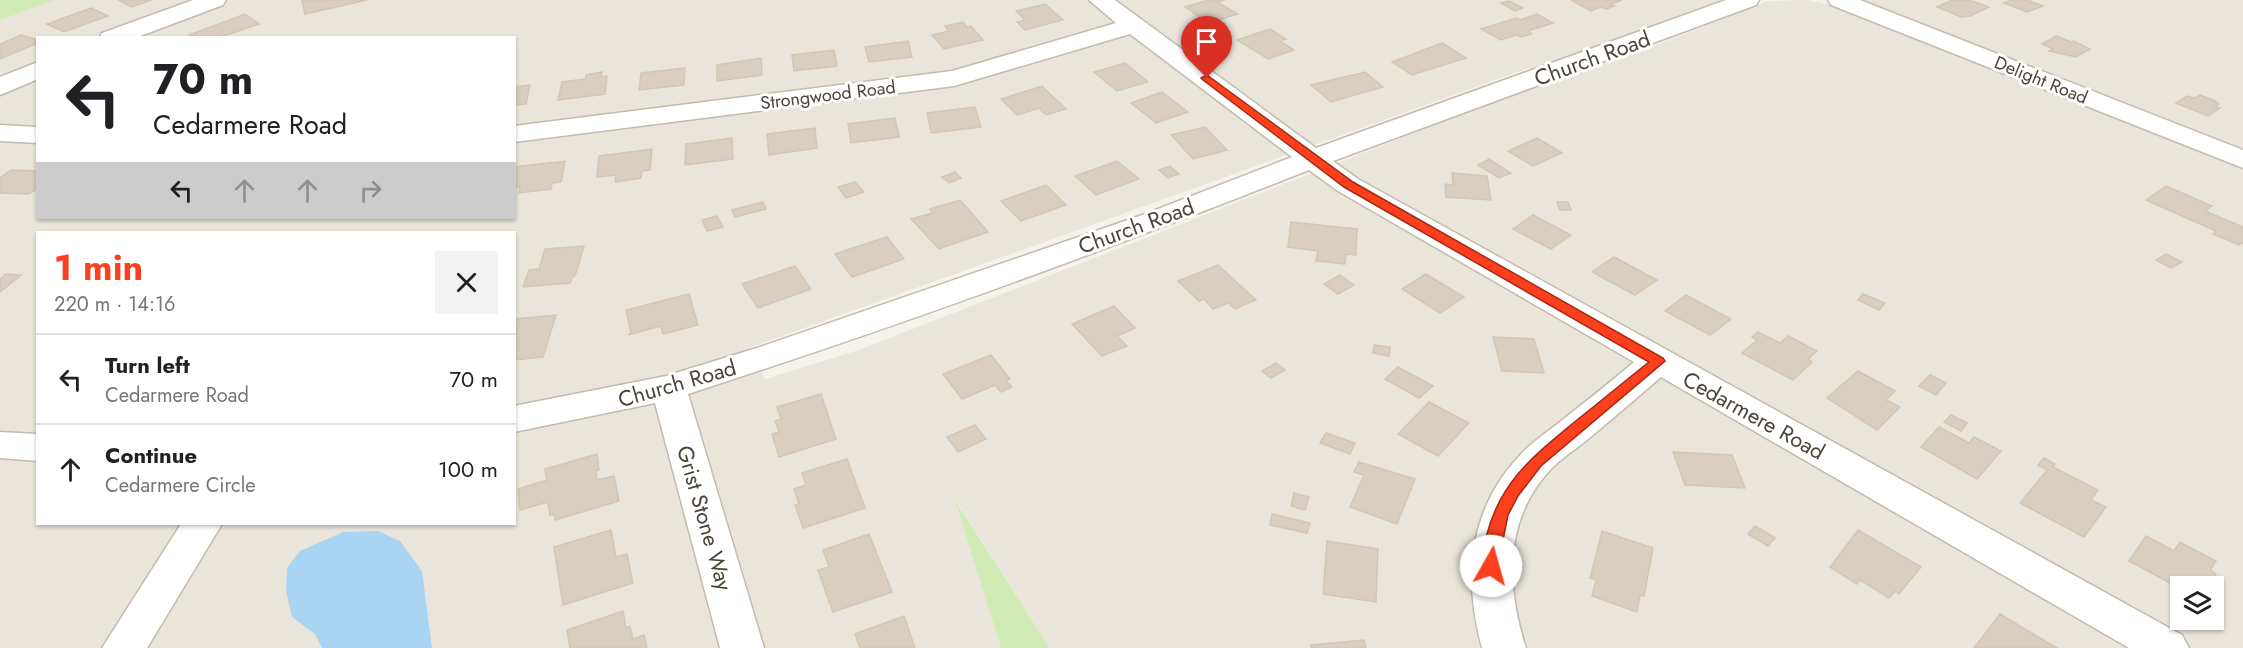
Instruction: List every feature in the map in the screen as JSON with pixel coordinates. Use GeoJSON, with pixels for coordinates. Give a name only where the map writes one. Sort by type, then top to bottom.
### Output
{"type":"FeatureCollection","features":[{"type":"Feature","properties":{"kind":"street"},"geometry":{"type":"LineString","coordinates":[[116,36],[215,0]]}},
{"type":"Feature","properties":{"kind":"street","name":"Cedarmere Road"},"geometry":{"type":"LineString","coordinates":[[1100,0],[1348,185],[2167,648]]}},
{"type":"Feature","properties":{"kind":"street","name":"Church Road"},"geometry":{"type":"LineString","coordinates":[[516,419],[669,388],[972,286],[1145,224],[1314,158],[1748,0]]}},
{"type":"Feature","properties":{"kind":"street","name":"Delight Road"},"geometry":{"type":"LineString","coordinates":[[1839,0],[2243,160]]}},
{"type":"Feature","properties":{"kind":"street","name":"Strongwood Road"},"geometry":{"type":"LineString","coordinates":[[516,134],[954,78],[1135,25]]}},
{"type":"Feature","properties":{"kind":"street"},"geometry":{"type":"LineString","coordinates":[[0,87],[36,70]]}},
{"type":"Feature","properties":{"kind":"street"},"geometry":{"type":"LineString","coordinates":[[0,133],[36,135]]}},
{"type":"Feature","properties":{"kind":"street"},"geometry":{"type":"LineString","coordinates":[[1504,648],[1497,627],[1491,582],[1492,548],[1500,515],[1512,492],[1536,462],[1658,361]]}},
{"type":"Feature","properties":{"kind":"street","name":"Grist Stone Way"},"geometry":{"type":"LineString","coordinates":[[669,388],[742,648]]}},
{"type":"Feature","properties":{"kind":"street"},"geometry":{"type":"LineString","coordinates":[[0,445],[36,447]]}},
{"type":"Feature","properties":{"kind":"street"},"geometry":{"type":"LineString","coordinates":[[124,648],[201,525]]}},
{"type":"Feature","properties":{"kind":"shaded area"},"geometry":{"type":"Polygon","coordinates":[[[42,0],[1731,0],[1536,71],[1529,68],[749,348],[765,379],[859,350],[1491,103],[1670,40],[1767,1],[1807,0],[1853,10],[2243,168],[2243,648],[1050,648],[957,502],[1001,648],[0,648],[0,16],[42,0]]]}},
{"type":"Feature","properties":{"kind":"shaded area"},"geometry":{"type":"Polygon","coordinates":[[[1854,0],[2243,0],[2243,155],[1854,0]]]}},
{"type":"Feature","properties":{"kind":"green space"},"geometry":{"type":"Polygon","coordinates":[[[0,0],[54,0],[0,20],[0,0]]]}},
{"type":"Feature","properties":{"kind":"green space"},"geometry":{"type":"Polygon","coordinates":[[[955,500],[1050,648],[1001,648],[955,500]]]}},
{"type":"Feature","properties":{"kind":"water"},"geometry":{"type":"Polygon","coordinates":[[[378,531],[400,541],[422,571],[432,648],[322,648],[315,634],[292,617],[286,591],[287,568],[300,551],[343,532],[378,531]]]}},
{"type":"Feature","properties":{"kind":"building"},"geometry":{"type":"Polygon","coordinates":[[[119,0],[152,0],[131,7],[119,0]]]}},
{"type":"Feature","properties":{"kind":"building"},"geometry":{"type":"Polygon","coordinates":[[[367,0],[305,14],[302,1],[367,0]]]}},
{"type":"Feature","properties":{"kind":"building"},"geometry":{"type":"Polygon","coordinates":[[[1208,0],[1225,0],[1217,2],[1238,14],[1208,23],[1185,7],[1208,0]]]}},
{"type":"Feature","properties":{"kind":"building"},"geometry":{"type":"Polygon","coordinates":[[[1571,0],[1622,0],[1611,4],[1615,6],[1606,9],[1601,7],[1591,11],[1571,0]]]}},
{"type":"Feature","properties":{"kind":"building"},"geometry":{"type":"Polygon","coordinates":[[[1952,0],[1972,1],[1989,7],[1970,16],[1961,17],[1937,7],[1952,0]]]}},
{"type":"Feature","properties":{"kind":"building"},"geometry":{"type":"Polygon","coordinates":[[[2012,0],[2027,0],[2043,6],[2027,12],[2004,3],[2012,0]]]}},
{"type":"Feature","properties":{"kind":"building"},"geometry":{"type":"Polygon","coordinates":[[[1509,1],[1523,8],[1515,11],[1501,3],[1509,1]]]}},
{"type":"Feature","properties":{"kind":"building"},"geometry":{"type":"Polygon","coordinates":[[[1045,4],[1063,20],[1025,30],[1017,22],[1025,20],[1016,11],[1045,4]]]}},
{"type":"Feature","properties":{"kind":"building"},"geometry":{"type":"Polygon","coordinates":[[[91,8],[108,16],[64,32],[47,24],[91,8]]]}},
{"type":"Feature","properties":{"kind":"building"},"geometry":{"type":"Polygon","coordinates":[[[245,14],[259,24],[224,36],[189,35],[245,14]]]}},
{"type":"Feature","properties":{"kind":"building"},"geometry":{"type":"Polygon","coordinates":[[[1537,14],[1553,23],[1528,31],[1532,34],[1521,37],[1517,35],[1501,40],[1481,29],[1516,18],[1520,20],[1537,14]]]}},
{"type":"Feature","properties":{"kind":"building"},"geometry":{"type":"Polygon","coordinates":[[[963,22],[967,27],[971,26],[983,40],[944,49],[932,35],[949,31],[945,26],[963,22]]]}},
{"type":"Feature","properties":{"kind":"building"},"geometry":{"type":"Polygon","coordinates":[[[1270,29],[1286,39],[1280,41],[1294,50],[1268,59],[1237,40],[1270,29]]]}},
{"type":"Feature","properties":{"kind":"building"},"geometry":{"type":"Polygon","coordinates":[[[21,35],[36,39],[36,44],[0,59],[0,44],[21,35]]]}},
{"type":"Feature","properties":{"kind":"building"},"geometry":{"type":"Polygon","coordinates":[[[2056,36],[2090,49],[2076,57],[2049,51],[2053,49],[2042,44],[2056,36]]]}},
{"type":"Feature","properties":{"kind":"building"},"geometry":{"type":"Polygon","coordinates":[[[908,41],[912,57],[869,62],[865,47],[908,41]]]}},
{"type":"Feature","properties":{"kind":"building"},"geometry":{"type":"Polygon","coordinates":[[[1442,43],[1466,58],[1412,75],[1392,62],[1442,43]]]}},
{"type":"Feature","properties":{"kind":"building"},"geometry":{"type":"Polygon","coordinates":[[[834,50],[837,66],[794,71],[792,55],[834,50]]]}},
{"type":"Feature","properties":{"kind":"building"},"geometry":{"type":"Polygon","coordinates":[[[761,58],[762,75],[717,81],[717,65],[761,58]]]}},
{"type":"Feature","properties":{"kind":"building"},"geometry":{"type":"Polygon","coordinates":[[[1125,63],[1148,82],[1117,91],[1094,72],[1125,63]]]}},
{"type":"Feature","properties":{"kind":"building"},"geometry":{"type":"Polygon","coordinates":[[[685,68],[684,85],[639,90],[641,73],[685,68]]]}},
{"type":"Feature","properties":{"kind":"building"},"geometry":{"type":"Polygon","coordinates":[[[602,72],[601,77],[607,76],[605,94],[558,100],[562,82],[585,79],[586,75],[602,72]]]}},
{"type":"Feature","properties":{"kind":"building"},"geometry":{"type":"Polygon","coordinates":[[[1365,72],[1383,87],[1331,102],[1311,85],[1365,72]]]}},
{"type":"Feature","properties":{"kind":"building"},"geometry":{"type":"Polygon","coordinates":[[[530,85],[526,104],[516,105],[516,87],[530,85]]]}},
{"type":"Feature","properties":{"kind":"building"},"geometry":{"type":"Polygon","coordinates":[[[1042,86],[1066,109],[1046,115],[1039,108],[1017,115],[1001,99],[1042,86]]]}},
{"type":"Feature","properties":{"kind":"building"},"geometry":{"type":"Polygon","coordinates":[[[1162,92],[1188,112],[1156,123],[1131,103],[1162,92]]]}},
{"type":"Feature","properties":{"kind":"building"},"geometry":{"type":"Polygon","coordinates":[[[2200,95],[2216,101],[2214,102],[2219,104],[2216,107],[2220,108],[2208,116],[2176,103],[2187,96],[2194,98],[2200,95]]]}},
{"type":"Feature","properties":{"kind":"building"},"geometry":{"type":"Polygon","coordinates":[[[975,107],[981,127],[931,133],[927,113],[975,107]]]}},
{"type":"Feature","properties":{"kind":"building"},"geometry":{"type":"Polygon","coordinates":[[[895,118],[899,137],[851,143],[848,124],[895,118]]]}},
{"type":"Feature","properties":{"kind":"building"},"geometry":{"type":"Polygon","coordinates":[[[1205,127],[1227,150],[1193,159],[1171,135],[1205,127]]]}},
{"type":"Feature","properties":{"kind":"building"},"geometry":{"type":"Polygon","coordinates":[[[815,128],[817,148],[769,155],[767,134],[815,128]]]}},
{"type":"Feature","properties":{"kind":"building"},"geometry":{"type":"Polygon","coordinates":[[[732,138],[733,159],[685,165],[686,144],[732,138]]]}},
{"type":"Feature","properties":{"kind":"building"},"geometry":{"type":"Polygon","coordinates":[[[1537,138],[1562,153],[1533,166],[1508,151],[1537,138]]]}},
{"type":"Feature","properties":{"kind":"building"},"geometry":{"type":"Polygon","coordinates":[[[652,149],[650,170],[642,171],[641,178],[615,182],[616,175],[597,177],[599,156],[652,149]]]}},
{"type":"Feature","properties":{"kind":"building"},"geometry":{"type":"Polygon","coordinates":[[[1489,159],[1511,173],[1499,178],[1478,165],[1489,159]]]}},
{"type":"Feature","properties":{"kind":"building"},"geometry":{"type":"Polygon","coordinates":[[[565,161],[561,182],[552,183],[551,189],[519,193],[520,187],[516,188],[516,167],[565,161]]]}},
{"type":"Feature","properties":{"kind":"building"},"geometry":{"type":"Polygon","coordinates":[[[1117,161],[1139,179],[1096,195],[1075,176],[1117,161]]]}},
{"type":"Feature","properties":{"kind":"building"},"geometry":{"type":"Polygon","coordinates":[[[1170,166],[1179,174],[1168,178],[1159,170],[1170,166]]]}},
{"type":"Feature","properties":{"kind":"building"},"geometry":{"type":"Polygon","coordinates":[[[11,170],[36,171],[36,189],[29,194],[0,193],[0,178],[11,170]]]}},
{"type":"Feature","properties":{"kind":"building"},"geometry":{"type":"Polygon","coordinates":[[[955,172],[961,178],[949,183],[942,177],[955,172]]]}},
{"type":"Feature","properties":{"kind":"building"},"geometry":{"type":"Polygon","coordinates":[[[1452,173],[1487,176],[1491,200],[1446,197],[1445,184],[1453,185],[1452,173]]]}},
{"type":"Feature","properties":{"kind":"building"},"geometry":{"type":"Polygon","coordinates":[[[855,182],[864,192],[846,198],[838,187],[855,182]]]}},
{"type":"Feature","properties":{"kind":"building"},"geometry":{"type":"Polygon","coordinates":[[[1046,185],[1066,205],[1021,221],[1001,201],[1046,185]]]}},
{"type":"Feature","properties":{"kind":"building"},"geometry":{"type":"Polygon","coordinates":[[[2166,186],[2212,206],[2205,211],[2243,227],[2243,243],[2239,245],[2213,234],[2216,231],[2146,200],[2166,186]]]}},
{"type":"Feature","properties":{"kind":"building"},"geometry":{"type":"Polygon","coordinates":[[[960,200],[988,232],[939,249],[911,219],[933,213],[930,209],[960,200]]]}},
{"type":"Feature","properties":{"kind":"building"},"geometry":{"type":"Polygon","coordinates":[[[763,202],[766,209],[735,217],[732,210],[763,202]]]}},
{"type":"Feature","properties":{"kind":"building"},"geometry":{"type":"Polygon","coordinates":[[[1557,202],[1568,202],[1571,210],[1560,210],[1557,202]]]}},
{"type":"Feature","properties":{"kind":"building"},"geometry":{"type":"Polygon","coordinates":[[[1533,215],[1571,235],[1551,249],[1513,229],[1533,215]]]}},
{"type":"Feature","properties":{"kind":"building"},"geometry":{"type":"Polygon","coordinates":[[[717,216],[723,227],[707,231],[702,220],[717,216]]]}},
{"type":"Feature","properties":{"kind":"building"},"geometry":{"type":"Polygon","coordinates":[[[1291,222],[1357,229],[1356,255],[1346,254],[1345,264],[1316,261],[1318,251],[1288,247],[1291,222]]]}},
{"type":"Feature","properties":{"kind":"building"},"geometry":{"type":"Polygon","coordinates":[[[887,237],[904,259],[852,277],[835,254],[887,237]]]}},
{"type":"Feature","properties":{"kind":"building"},"geometry":{"type":"Polygon","coordinates":[[[584,246],[575,276],[570,283],[523,287],[529,270],[539,269],[545,249],[584,246]]]}},
{"type":"Feature","properties":{"kind":"building"},"geometry":{"type":"Polygon","coordinates":[[[2166,254],[2182,262],[2171,268],[2156,260],[2166,254]]]}},
{"type":"Feature","properties":{"kind":"building"},"geometry":{"type":"Polygon","coordinates":[[[1614,257],[1657,280],[1635,295],[1592,272],[1614,257]]]}},
{"type":"Feature","properties":{"kind":"building"},"geometry":{"type":"Polygon","coordinates":[[[1218,265],[1256,300],[1235,309],[1228,303],[1213,309],[1204,299],[1199,301],[1178,281],[1218,265]]]}},
{"type":"Feature","properties":{"kind":"building"},"geometry":{"type":"Polygon","coordinates":[[[795,266],[811,289],[758,308],[742,284],[795,266]]]}},
{"type":"Feature","properties":{"kind":"building"},"geometry":{"type":"Polygon","coordinates":[[[6,274],[21,275],[0,292],[0,279],[6,274]]]}},
{"type":"Feature","properties":{"kind":"building"},"geometry":{"type":"Polygon","coordinates":[[[1426,274],[1464,297],[1440,313],[1402,289],[1426,274]]]}},
{"type":"Feature","properties":{"kind":"building"},"geometry":{"type":"Polygon","coordinates":[[[1340,275],[1354,285],[1338,294],[1324,284],[1340,275]]]}},
{"type":"Feature","properties":{"kind":"building"},"geometry":{"type":"Polygon","coordinates":[[[689,294],[698,325],[663,334],[661,326],[628,335],[631,333],[626,310],[689,294]]]}},
{"type":"Feature","properties":{"kind":"building"},"geometry":{"type":"Polygon","coordinates":[[[1863,294],[1885,303],[1879,310],[1858,300],[1863,294]]]}},
{"type":"Feature","properties":{"kind":"building"},"geometry":{"type":"Polygon","coordinates":[[[1686,295],[1731,319],[1710,335],[1665,311],[1686,295]]]}},
{"type":"Feature","properties":{"kind":"building"},"geometry":{"type":"Polygon","coordinates":[[[1114,306],[1135,328],[1117,336],[1127,346],[1102,356],[1072,324],[1114,306]]]}},
{"type":"Feature","properties":{"kind":"building"},"geometry":{"type":"Polygon","coordinates":[[[556,315],[543,357],[516,360],[516,319],[556,315]]]}},
{"type":"Feature","properties":{"kind":"building"},"geometry":{"type":"Polygon","coordinates":[[[1758,332],[1780,343],[1788,336],[1817,351],[1808,359],[1812,362],[1793,380],[1742,353],[1757,340],[1752,337],[1758,332]]]}},
{"type":"Feature","properties":{"kind":"building"},"geometry":{"type":"Polygon","coordinates":[[[1493,337],[1534,339],[1544,373],[1502,371],[1493,337]]]}},
{"type":"Feature","properties":{"kind":"building"},"geometry":{"type":"Polygon","coordinates":[[[1374,345],[1390,347],[1389,356],[1373,353],[1374,345]]]}},
{"type":"Feature","properties":{"kind":"building"},"geometry":{"type":"Polygon","coordinates":[[[991,355],[1010,379],[1006,381],[1012,387],[1001,392],[995,385],[962,399],[943,374],[991,355]]]}},
{"type":"Feature","properties":{"kind":"building"},"geometry":{"type":"Polygon","coordinates":[[[1276,363],[1285,370],[1271,378],[1262,371],[1276,363]]]}},
{"type":"Feature","properties":{"kind":"building"},"geometry":{"type":"Polygon","coordinates":[[[1398,367],[1433,386],[1419,398],[1385,379],[1398,367]]]}},
{"type":"Feature","properties":{"kind":"building"},"geometry":{"type":"Polygon","coordinates":[[[1858,371],[1895,391],[1886,400],[1900,407],[1877,430],[1827,398],[1858,371]]]}},
{"type":"Feature","properties":{"kind":"building"},"geometry":{"type":"Polygon","coordinates":[[[1930,375],[1946,383],[1936,395],[1919,386],[1930,375]]]}},
{"type":"Feature","properties":{"kind":"building"},"geometry":{"type":"Polygon","coordinates":[[[821,394],[836,439],[779,457],[772,434],[779,432],[775,421],[781,419],[777,407],[821,394]]]}},
{"type":"Feature","properties":{"kind":"building"},"geometry":{"type":"Polygon","coordinates":[[[1429,402],[1469,423],[1438,456],[1398,434],[1429,402]]]}},
{"type":"Feature","properties":{"kind":"building"},"geometry":{"type":"Polygon","coordinates":[[[1951,415],[1967,423],[1961,431],[1944,422],[1951,415]]]}},
{"type":"Feature","properties":{"kind":"building"},"geometry":{"type":"Polygon","coordinates":[[[975,425],[986,439],[958,452],[947,437],[975,425]]]}},
{"type":"Feature","properties":{"kind":"building"},"geometry":{"type":"Polygon","coordinates":[[[1939,427],[1969,443],[1974,437],[2001,451],[1977,479],[1921,447],[1939,427]]]}},
{"type":"Feature","properties":{"kind":"building"},"geometry":{"type":"Polygon","coordinates":[[[1326,433],[1355,443],[1350,454],[1320,443],[1326,433]]]}},
{"type":"Feature","properties":{"kind":"building"},"geometry":{"type":"Polygon","coordinates":[[[1673,452],[1732,455],[1745,488],[1685,485],[1673,452]]]}},
{"type":"Feature","properties":{"kind":"building"},"geometry":{"type":"Polygon","coordinates":[[[597,454],[599,470],[596,471],[597,480],[614,476],[619,501],[555,520],[554,514],[550,515],[548,502],[520,510],[518,489],[547,480],[545,469],[597,454]]]}},
{"type":"Feature","properties":{"kind":"building"},"geometry":{"type":"Polygon","coordinates":[[[2044,458],[2055,464],[2053,467],[2098,490],[2091,500],[2106,507],[2084,537],[2020,503],[2047,470],[2038,465],[2044,458]]]}},
{"type":"Feature","properties":{"kind":"building"},"geometry":{"type":"Polygon","coordinates":[[[847,459],[865,508],[803,528],[795,505],[799,504],[794,489],[806,485],[802,473],[847,459]]]}},
{"type":"Feature","properties":{"kind":"building"},"geometry":{"type":"Polygon","coordinates":[[[1359,462],[1415,479],[1397,524],[1350,507],[1364,475],[1354,472],[1359,462]]]}},
{"type":"Feature","properties":{"kind":"building"},"geometry":{"type":"Polygon","coordinates":[[[1294,493],[1309,497],[1305,510],[1291,506],[1294,493]]]}},
{"type":"Feature","properties":{"kind":"building"},"geometry":{"type":"Polygon","coordinates":[[[1272,514],[1310,523],[1307,533],[1270,525],[1272,514]]]}},
{"type":"Feature","properties":{"kind":"building"},"geometry":{"type":"Polygon","coordinates":[[[1755,526],[1775,538],[1768,546],[1748,534],[1755,526]]]}},
{"type":"Feature","properties":{"kind":"building"},"geometry":{"type":"Polygon","coordinates":[[[611,530],[616,557],[627,554],[633,583],[563,605],[554,547],[611,530]]]}},
{"type":"Feature","properties":{"kind":"building"},"geometry":{"type":"Polygon","coordinates":[[[1858,530],[1921,567],[1899,594],[1895,591],[1889,598],[1860,580],[1857,584],[1830,567],[1858,530]]]}},
{"type":"Feature","properties":{"kind":"building"},"geometry":{"type":"Polygon","coordinates":[[[1602,531],[1653,548],[1644,596],[1640,595],[1637,612],[1592,596],[1596,580],[1590,578],[1602,531]]]}},
{"type":"Feature","properties":{"kind":"building"},"geometry":{"type":"Polygon","coordinates":[[[869,534],[892,592],[833,612],[818,570],[829,567],[823,550],[869,534]]]}},
{"type":"Feature","properties":{"kind":"building"},"geometry":{"type":"Polygon","coordinates":[[[2146,536],[2174,551],[2180,542],[2216,561],[2210,570],[2216,574],[2215,576],[2170,576],[2170,583],[2129,561],[2146,536]]]}},
{"type":"Feature","properties":{"kind":"building"},"geometry":{"type":"Polygon","coordinates":[[[1327,541],[1378,549],[1376,602],[1323,594],[1327,541]]]}},
{"type":"Feature","properties":{"kind":"building"},"geometry":{"type":"Polygon","coordinates":[[[623,611],[626,628],[630,626],[633,639],[644,635],[647,648],[570,648],[567,630],[623,611]]]}},
{"type":"Feature","properties":{"kind":"building"},"geometry":{"type":"Polygon","coordinates":[[[2000,614],[2057,648],[1974,648],[2000,614]]]}},
{"type":"Feature","properties":{"kind":"building"},"geometry":{"type":"Polygon","coordinates":[[[904,616],[915,648],[860,648],[855,634],[904,616]]]}},
{"type":"Feature","properties":{"kind":"building"},"geometry":{"type":"Polygon","coordinates":[[[1364,640],[1366,648],[1311,648],[1311,645],[1364,640]]]}},
{"type":"Feature","properties":{"kind":"route"},"geometry":{"type":"LineString","coordinates":[[1207,78],[1348,185],[1658,361],[1536,462],[1512,492],[1500,515],[1492,548],[1491,566]]}}]}
